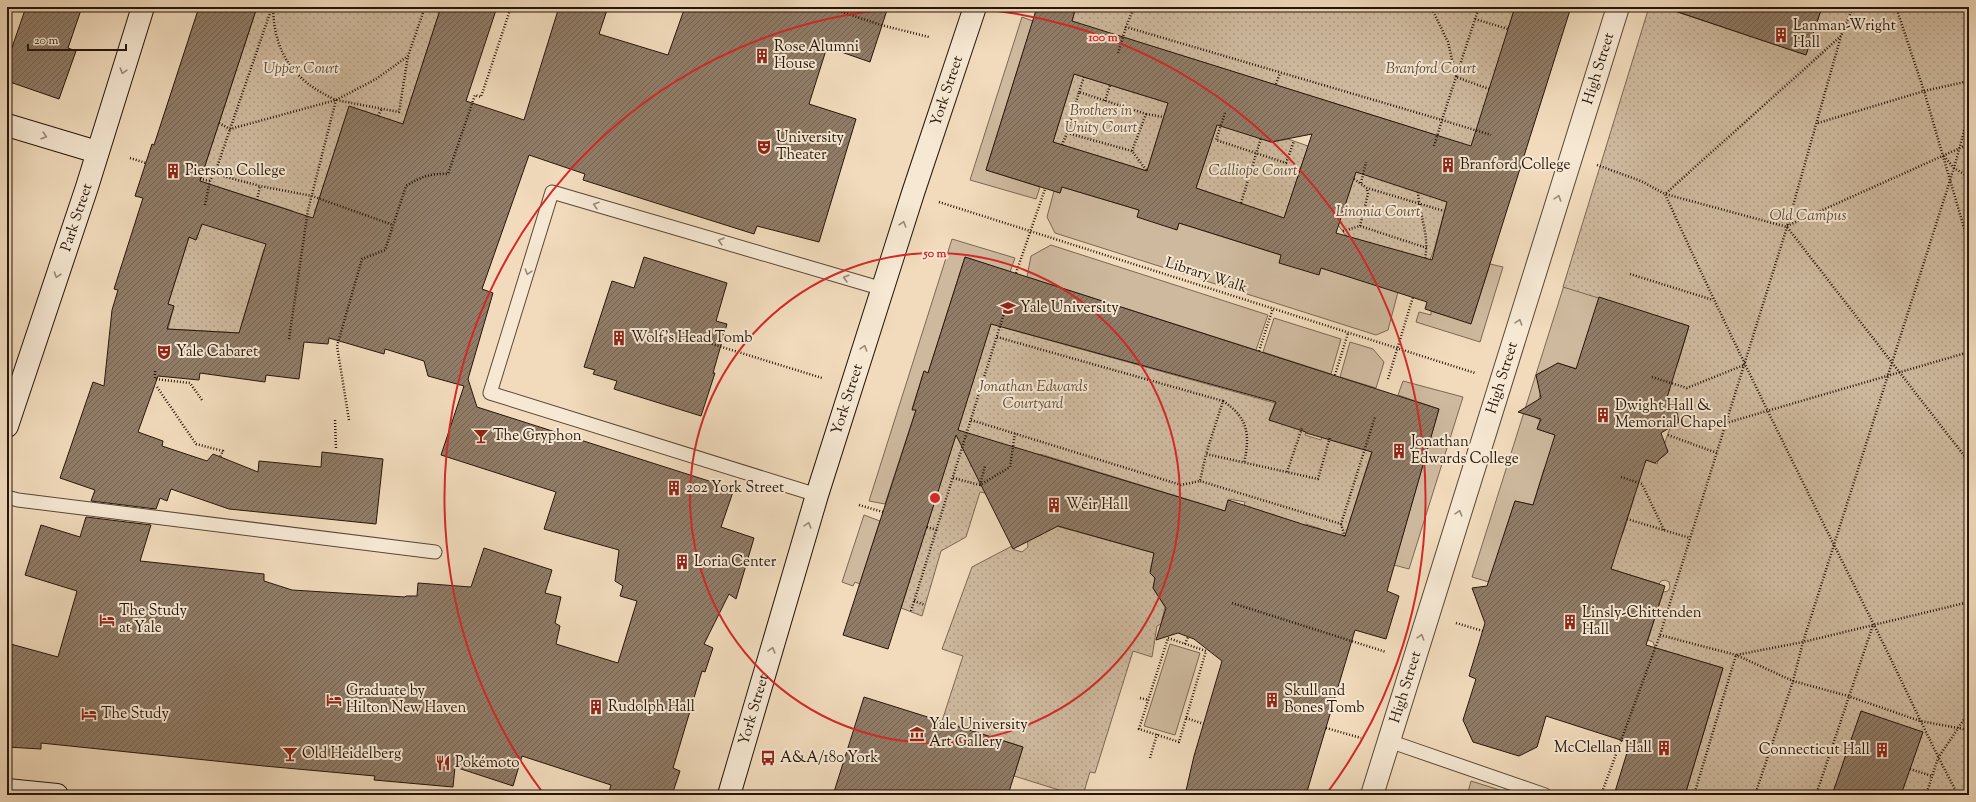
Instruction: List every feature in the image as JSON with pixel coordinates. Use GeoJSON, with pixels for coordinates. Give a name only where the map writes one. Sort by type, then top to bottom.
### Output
{"type":"FeatureCollection","features":[{"type":"Feature","properties":{"kind":"main road","name":"Park Street"},"geometry":{"type":"LineString","coordinates":[[7,426],[98,152],[143,7]]}},
{"type":"Feature","properties":{"kind":"main road","name":"York Street"},"geometry":{"type":"LineString","coordinates":[[729,795],[817,495],[975,7]]}},
{"type":"Feature","properties":{"kind":"main road","name":"High Street"},"geometry":{"type":"LineString","coordinates":[[1372,795],[1618,7]]}},
{"type":"Feature","properties":{"kind":"main road"},"geometry":{"type":"LineString","coordinates":[[7,125],[98,152]]}},
{"type":"Feature","properties":{"kind":"main road"},"geometry":{"type":"LineString","coordinates":[[7,790],[57,795]]}},
{"type":"Feature","properties":{"kind":"lane"},"geometry":{"type":"LineString","coordinates":[[817,495],[490,393],[552,192],[883,289]]}},
{"type":"Feature","properties":{"kind":"lane"},"geometry":{"type":"LineString","coordinates":[[7,497],[18,500],[435,552]]}},
{"type":"Feature","properties":{"kind":"lane"},"geometry":{"type":"LineString","coordinates":[[1389,740],[1545,795]]}},
{"type":"Feature","properties":{"kind":"path"},"geometry":{"type":"LineString","coordinates":[[273,7],[273,23],[284,54],[292,69],[305,82],[318,92],[336,100],[399,112],[408,56],[426,7]]}},
{"type":"Feature","properties":{"kind":"path"},"geometry":{"type":"LineString","coordinates":[[205,205],[210,181],[215,174],[273,7]]}},
{"type":"Feature","properties":{"kind":"path"},"geometry":{"type":"LineString","coordinates":[[349,420],[336,346],[362,259],[385,250],[406,186],[420,177],[436,173],[448,174],[475,95],[481,97],[511,7]]}},
{"type":"Feature","properties":{"kind":"path"},"geometry":{"type":"LineString","coordinates":[[827,7],[881,25],[929,37]]}},
{"type":"Feature","properties":{"kind":"path"},"geometry":{"type":"LineString","coordinates":[[1118,53],[1134,7]]}},
{"type":"Feature","properties":{"kind":"path"},"geometry":{"type":"LineString","coordinates":[[1431,7],[1448,42],[1456,77]]}},
{"type":"Feature","properties":{"kind":"path"},"geometry":{"type":"LineString","coordinates":[[1434,146],[1479,7]]}},
{"type":"Feature","properties":{"kind":"path"},"geometry":{"type":"LineString","coordinates":[[1601,795],[1660,635],[1787,227],[1841,36],[1853,7]]}},
{"type":"Feature","properties":{"kind":"path"},"geometry":{"type":"LineString","coordinates":[[1896,7],[1924,91],[1949,181],[1969,245]]}},
{"type":"Feature","properties":{"kind":"path"},"geometry":{"type":"LineString","coordinates":[[1475,19],[1508,29]]}},
{"type":"Feature","properties":{"kind":"path"},"geometry":{"type":"LineString","coordinates":[[1126,28],[1491,135]]}},
{"type":"Feature","properties":{"kind":"path"},"geometry":{"type":"LineString","coordinates":[[1665,194],[1841,36]]}},
{"type":"Feature","properties":{"kind":"path"},"geometry":{"type":"LineString","coordinates":[[219,123],[230,129],[336,100],[376,79],[408,56]]}},
{"type":"Feature","properties":{"kind":"path"},"geometry":{"type":"LineString","coordinates":[[1276,84],[1280,72]]}},
{"type":"Feature","properties":{"kind":"path"},"geometry":{"type":"LineString","coordinates":[[1062,145],[1084,77]]}},
{"type":"Feature","properties":{"kind":"path"},"geometry":{"type":"LineString","coordinates":[[1456,77],[1490,89]]}},
{"type":"Feature","properties":{"kind":"path"},"geometry":{"type":"LineString","coordinates":[[1817,124],[1924,91],[1969,81]]}},
{"type":"Feature","properties":{"kind":"path"},"geometry":{"type":"LineString","coordinates":[[1105,101],[1110,85]]}},
{"type":"Feature","properties":{"kind":"path"},"geometry":{"type":"LineString","coordinates":[[1079,92],[1146,114],[1163,117]]}},
{"type":"Feature","properties":{"kind":"path"},"geometry":{"type":"LineString","coordinates":[[289,339],[308,210],[336,100]]}},
{"type":"Feature","properties":{"kind":"path"},"geometry":{"type":"LineString","coordinates":[[378,116],[382,108]]}},
{"type":"Feature","properties":{"kind":"path"},"geometry":{"type":"LineString","coordinates":[[1225,113],[1216,140],[1286,162],[1294,141]]}},
{"type":"Feature","properties":{"kind":"path"},"geometry":{"type":"LineString","coordinates":[[1755,795],[1793,681],[1803,642],[1954,168],[1969,113]]}},
{"type":"Feature","properties":{"kind":"path"},"geometry":{"type":"LineString","coordinates":[[1132,151],[1146,114]]}},
{"type":"Feature","properties":{"kind":"path"},"geometry":{"type":"LineString","coordinates":[[1067,133],[1132,151],[1146,171]]}},
{"type":"Feature","properties":{"kind":"path"},"geometry":{"type":"LineString","coordinates":[[1241,203],[1261,138]]}},
{"type":"Feature","properties":{"kind":"path"},"geometry":{"type":"LineString","coordinates":[[1787,227],[1969,144]]}},
{"type":"Feature","properties":{"kind":"path"},"geometry":{"type":"LineString","coordinates":[[1943,156],[1954,168],[1969,177]]}},
{"type":"Feature","properties":{"kind":"path"},"geometry":{"type":"LineString","coordinates":[[130,158],[146,163]]}},
{"type":"Feature","properties":{"kind":"path"},"geometry":{"type":"LineString","coordinates":[[1361,183],[1366,162]]}},
{"type":"Feature","properties":{"kind":"path"},"geometry":{"type":"LineString","coordinates":[[1594,164],[1641,181],[1665,194],[1787,227],[1969,462]]}},
{"type":"Feature","properties":{"kind":"path"},"geometry":{"type":"LineString","coordinates":[[215,174],[260,186],[312,196],[393,225]]}},
{"type":"Feature","properties":{"kind":"path"},"geometry":{"type":"LineString","coordinates":[[200,179],[210,181]]}},
{"type":"Feature","properties":{"kind":"path"},"geometry":{"type":"LineString","coordinates":[[1354,179],[1367,188],[1444,210]]}},
{"type":"Feature","properties":{"kind":"path"},"geometry":{"type":"LineString","coordinates":[[258,200],[260,186]]}},
{"type":"Feature","properties":{"kind":"path"},"geometry":{"type":"LineString","coordinates":[[1360,226],[1368,194],[1367,188]]}},
{"type":"Feature","properties":{"kind":"path"},"geometry":{"type":"LineString","coordinates":[[1016,273],[1029,231],[1045,189]]}},
{"type":"Feature","properties":{"kind":"path"},"geometry":{"type":"LineString","coordinates":[[1418,192],[1418,203],[1427,248],[1425,258]]}},
{"type":"Feature","properties":{"kind":"path"},"geometry":{"type":"LineString","coordinates":[[1665,194],[1744,365],[1874,624],[1938,758],[1958,795]]}},
{"type":"Feature","properties":{"kind":"path","name":"Library Walk"},"geometry":{"type":"LineString","coordinates":[[937,201],[1476,373]]}},
{"type":"Feature","properties":{"kind":"path"},"geometry":{"type":"LineString","coordinates":[[1343,231],[1360,226],[1427,248]]}},
{"type":"Feature","properties":{"kind":"path"},"geometry":{"type":"LineString","coordinates":[[1630,274],[1713,300]]}},
{"type":"Feature","properties":{"kind":"path"},"geometry":{"type":"LineString","coordinates":[[1388,379],[1413,297]]}},
{"type":"Feature","properties":{"kind":"path"},"geometry":{"type":"LineString","coordinates":[[911,611],[972,420],[1006,307]]}},
{"type":"Feature","properties":{"kind":"path"},"geometry":{"type":"LineString","coordinates":[[1259,352],[1272,308]]}},
{"type":"Feature","properties":{"kind":"path"},"geometry":{"type":"LineString","coordinates":[[1335,375],[1348,332]]}},
{"type":"Feature","properties":{"kind":"path"},"geometry":{"type":"LineString","coordinates":[[997,337],[1223,401],[1233,408],[1243,420],[1247,431],[1248,444],[1244,463]]}},
{"type":"Feature","properties":{"kind":"path"},"geometry":{"type":"LineString","coordinates":[[709,343],[822,378]]}},
{"type":"Feature","properties":{"kind":"path"},"geometry":{"type":"LineString","coordinates":[[1726,424],[1969,352]]}},
{"type":"Feature","properties":{"kind":"path"},"geometry":{"type":"LineString","coordinates":[[1652,377],[1687,388],[1744,365]]}},
{"type":"Feature","properties":{"kind":"path"},"geometry":{"type":"LineString","coordinates":[[155,371],[155,379],[190,383],[202,400]]}},
{"type":"Feature","properties":{"kind":"path"},"geometry":{"type":"LineString","coordinates":[[157,388],[196,444],[223,451],[220,457]]}},
{"type":"Feature","properties":{"kind":"path"},"geometry":{"type":"LineString","coordinates":[[1200,481],[1206,454],[1223,401]]}},
{"type":"Feature","properties":{"kind":"path"},"geometry":{"type":"LineString","coordinates":[[1345,537],[1341,524],[1375,417]]}},
{"type":"Feature","properties":{"kind":"path"},"geometry":{"type":"LineString","coordinates":[[335,420],[336,449]]}},
{"type":"Feature","properties":{"kind":"path"},"geometry":{"type":"LineString","coordinates":[[972,420],[1181,485],[1200,481],[1341,524]]}},
{"type":"Feature","properties":{"kind":"path"},"geometry":{"type":"LineString","coordinates":[[1287,472],[1302,428]]}},
{"type":"Feature","properties":{"kind":"path"},"geometry":{"type":"LineString","coordinates":[[953,478],[980,485],[1010,467],[1015,433]]}},
{"type":"Feature","properties":{"kind":"path"},"geometry":{"type":"LineString","coordinates":[[1668,435],[1717,453]]}},
{"type":"Feature","properties":{"kind":"path"},"geometry":{"type":"LineString","coordinates":[[1206,454],[1318,479],[1330,437]]}},
{"type":"Feature","properties":{"kind":"path"},"geometry":{"type":"LineString","coordinates":[[980,485],[986,466]]}},
{"type":"Feature","properties":{"kind":"path"},"geometry":{"type":"LineString","coordinates":[[1621,477],[1642,484],[1664,530]]}},
{"type":"Feature","properties":{"kind":"path"},"geometry":{"type":"LineString","coordinates":[[859,505],[883,512]]}},
{"type":"Feature","properties":{"kind":"path"},"geometry":{"type":"LineString","coordinates":[[1627,519],[1690,538]]}},
{"type":"Feature","properties":{"kind":"path"},"geometry":{"type":"LineString","coordinates":[[927,527],[937,530]]}},
{"type":"Feature","properties":{"kind":"path"},"geometry":{"type":"LineString","coordinates":[[914,601],[925,605]]}},
{"type":"Feature","properties":{"kind":"path"},"geometry":{"type":"LineString","coordinates":[[1736,655],[1803,642],[1969,602]]}},
{"type":"Feature","properties":{"kind":"path"},"geometry":{"type":"LineString","coordinates":[[1232,603],[1391,654]]}},
{"type":"Feature","properties":{"kind":"path"},"geometry":{"type":"LineString","coordinates":[[1450,622],[1483,631]]}},
{"type":"Feature","properties":{"kind":"path"},"geometry":{"type":"LineString","coordinates":[[1816,795],[1848,696],[1874,624]]}},
{"type":"Feature","properties":{"kind":"path"},"geometry":{"type":"LineString","coordinates":[[1660,635],[1736,655],[1793,681],[1848,696],[1920,721],[1969,730]]}},
{"type":"Feature","properties":{"kind":"path"},"geometry":{"type":"LineString","coordinates":[[1185,644],[1188,637]]}},
{"type":"Feature","properties":{"kind":"path"},"geometry":{"type":"LineString","coordinates":[[1168,638],[1185,644],[1206,651],[1179,742],[1139,729],[1168,638]]}},
{"type":"Feature","properties":{"kind":"path"},"geometry":{"type":"LineString","coordinates":[[1694,795],[1736,655]]}},
{"type":"Feature","properties":{"kind":"path"},"geometry":{"type":"LineString","coordinates":[[1140,698],[1148,700]]}},
{"type":"Feature","properties":{"kind":"path"},"geometry":{"type":"LineString","coordinates":[[1926,795],[1938,758],[1969,712]]}},
{"type":"Feature","properties":{"kind":"path"},"geometry":{"type":"LineString","coordinates":[[1186,718],[1204,724]]}},
{"type":"Feature","properties":{"kind":"path"},"geometry":{"type":"LineString","coordinates":[[1326,728],[1363,739]]}},
{"type":"Feature","properties":{"kind":"path"},"geometry":{"type":"LineString","coordinates":[[1150,758],[1157,734]]}},
{"type":"Feature","properties":{"kind":"path"},"geometry":{"type":"LineString","coordinates":[[1910,769],[1932,776]]}},
{"type":"Feature","properties":{"kind":"green space","name":"Upper Court"},"geometry":{"type":"Polygon","coordinates":[[[257,7],[441,7],[403,124],[349,107],[315,211],[293,340],[281,252],[293,211],[221,188],[193,202],[257,7]]]}},
{"type":"Feature","properties":{"kind":"green space","name":"Branford Court"},"geometry":{"type":"Polygon","coordinates":[[[1076,7],[1515,7],[1508,29],[1486,153],[1429,133],[1116,35],[1067,37],[1076,7]]]}},
{"type":"Feature","properties":{"kind":"green space","name":"Old Campus"},"geometry":{"type":"Polygon","coordinates":[[[1649,7],[1662,7],[1806,55],[1822,7],[1969,7],[1969,795],[1685,795],[1723,668],[1655,648],[1653,642],[1648,640],[1663,592],[1668,591],[1670,587],[1669,582],[1665,580],[1661,581],[1659,584],[1598,565],[1571,517],[1623,533],[1634,498],[1616,493],[1629,454],[1657,464],[1660,456],[1664,456],[1668,450],[1664,445],[1678,405],[1646,394],[1678,363],[1689,326],[1563,287],[1649,7]]]}},
{"type":"Feature","properties":{"kind":"green space"},"geometry":{"type":"Polygon","coordinates":[[[1022,17],[1033,21],[986,170],[1040,187],[1036,199],[970,180],[1022,17]]]}},
{"type":"Feature","properties":{"kind":"green space","name":"Brothers in Unity Court"},"geometry":{"type":"Polygon","coordinates":[[[1074,74],[1168,103],[1147,171],[1053,142],[1074,74]]]}},
{"type":"Feature","properties":{"kind":"green space","name":"Calliope Court"},"geometry":{"type":"Polygon","coordinates":[[[1221,112],[1261,138],[1271,142],[1288,139],[1308,146],[1284,218],[1196,188],[1221,112]]]}},
{"type":"Feature","properties":{"kind":"green space","name":"Linonia Court"},"geometry":{"type":"Polygon","coordinates":[[[1360,160],[1447,202],[1430,260],[1346,236],[1338,225],[1360,160]]]}},
{"type":"Feature","properties":{"kind":"green space"},"geometry":{"type":"Polygon","coordinates":[[[1596,184],[1713,313],[1678,363],[1689,326],[1599,297],[1585,371],[1557,363],[1553,375],[1542,371],[1537,377],[1544,383],[1533,416],[1540,420],[1537,429],[1564,438],[1544,469],[1533,505],[1515,501],[1489,582],[1472,577],[1596,184]]]}},
{"type":"Feature","properties":{"kind":"green space"},"geometry":{"type":"Polygon","coordinates":[[[1062,187],[1139,210],[1177,229],[1179,223],[1398,292],[1388,330],[1376,335],[1055,233],[1047,217],[1054,191],[1060,193],[1062,187]]]}},
{"type":"Feature","properties":{"kind":"green space"},"geometry":{"type":"Polygon","coordinates":[[[205,214],[270,246],[264,249],[242,323],[242,333],[168,329],[174,306],[168,304],[189,237],[196,240],[205,214]]]}},
{"type":"Feature","properties":{"kind":"green space"},"geometry":{"type":"Polygon","coordinates":[[[952,239],[1015,258],[1010,272],[965,257],[928,373],[924,371],[912,409],[916,410],[885,504],[869,501],[952,239]]]}},
{"type":"Feature","properties":{"kind":"green space"},"geometry":{"type":"Polygon","coordinates":[[[1051,245],[1268,315],[1256,350],[1027,277],[1031,256],[1051,245]]]}},
{"type":"Feature","properties":{"kind":"green space"},"geometry":{"type":"Polygon","coordinates":[[[1490,264],[1503,267],[1480,342],[1416,322],[1419,312],[1431,315],[1431,311],[1471,323],[1490,264]]]}},
{"type":"Feature","properties":{"kind":"green space","name":"Jonathan Edwards Courtyard"},"geometry":{"type":"Polygon","coordinates":[[[997,304],[1005,328],[1275,403],[1269,420],[1307,429],[1305,435],[1321,440],[1323,434],[1334,441],[1361,449],[1382,419],[1342,546],[1319,537],[1321,529],[1306,524],[1303,532],[1281,525],[1283,518],[1267,513],[1242,513],[1245,502],[1229,499],[1225,511],[1040,454],[1033,478],[985,493],[980,492],[966,537],[941,551],[922,616],[901,608],[997,304]]]}},
{"type":"Feature","properties":{"kind":"green space"},"geometry":{"type":"Polygon","coordinates":[[[1274,318],[1341,339],[1331,374],[1263,352],[1274,318]]]}},
{"type":"Feature","properties":{"kind":"green space"},"geometry":{"type":"Polygon","coordinates":[[[1350,342],[1373,349],[1384,362],[1376,388],[1340,377],[1350,342]]]}},
{"type":"Feature","properties":{"kind":"green space"},"geometry":{"type":"Polygon","coordinates":[[[1403,381],[1463,397],[1409,569],[1394,565],[1439,409],[1398,395],[1403,381]]]}},
{"type":"Feature","properties":{"kind":"green space"},"geometry":{"type":"Polygon","coordinates":[[[864,515],[880,521],[860,584],[855,582],[853,586],[842,582],[864,515]]]}},
{"type":"Feature","properties":{"kind":"green space"},"geometry":{"type":"Polygon","coordinates":[[[1049,524],[1154,553],[1150,572],[1155,578],[1153,588],[1165,607],[1161,624],[1157,626],[1152,657],[1133,651],[1095,773],[1090,772],[1083,795],[1075,795],[1014,776],[1023,747],[942,721],[963,656],[942,649],[972,567],[1012,546],[1015,550],[1022,552],[1028,547],[1027,538],[1034,538],[1041,535],[1043,528],[1049,524]]]}},
{"type":"Feature","properties":{"kind":"green space"},"geometry":{"type":"Polygon","coordinates":[[[1170,644],[1200,653],[1175,735],[1144,726],[1170,644]]]}},
{"type":"Feature","properties":{"kind":"green space"},"geometry":{"type":"Polygon","coordinates":[[[1471,781],[1516,795],[1462,795],[1463,792],[1468,792],[1471,781]]]}},
{"type":"Feature","properties":{"kind":"building"},"geometry":{"type":"Polygon","coordinates":[[[26,7],[82,7],[68,48],[76,51],[59,99],[7,81],[7,62],[26,7]]]}},
{"type":"Feature","properties":{"kind":"building"},"geometry":{"type":"Polygon","coordinates":[[[199,7],[257,7],[200,181],[313,218],[349,106],[403,124],[441,7],[497,7],[466,101],[524,120],[559,7],[608,7],[599,34],[668,55],[685,7],[888,7],[870,62],[827,47],[809,104],[856,119],[819,242],[757,226],[754,234],[583,180],[585,174],[529,155],[482,289],[493,293],[468,379],[477,407],[734,489],[721,527],[754,538],[736,599],[729,594],[704,644],[713,648],[705,672],[702,671],[673,768],[680,771],[672,795],[608,795],[611,785],[522,756],[513,786],[455,767],[453,787],[374,780],[375,776],[41,743],[41,749],[7,747],[7,643],[58,657],[77,591],[25,575],[41,525],[80,537],[86,517],[151,525],[140,561],[264,574],[264,581],[292,590],[405,597],[417,596],[418,583],[471,587],[484,548],[552,570],[545,593],[561,597],[555,623],[560,626],[556,644],[618,663],[637,601],[620,596],[623,586],[615,581],[619,550],[544,529],[556,492],[441,455],[464,386],[428,376],[424,361],[385,349],[384,354],[329,338],[328,344],[304,342],[299,379],[266,375],[265,382],[200,373],[199,380],[158,376],[138,432],[163,441],[162,446],[207,461],[213,454],[258,472],[259,461],[321,467],[322,452],[383,459],[376,524],[229,509],[171,489],[167,501],[160,498],[156,509],[91,501],[95,490],[60,478],[93,382],[104,386],[112,310],[118,290],[114,289],[143,198],[135,196],[152,144],[154,145],[199,7]],[[202,224],[196,240],[189,237],[168,304],[174,306],[167,329],[239,333],[266,244],[202,224]]]}},
{"type":"Feature","properties":{"kind":"building","name":"Branford College"},"geometry":{"type":"Polygon","coordinates":[[[1037,7],[1076,7],[1072,21],[1471,146],[1515,7],[1571,7],[1471,324],[1425,309],[1427,302],[1321,268],[1319,275],[1279,263],[1281,255],[1179,223],[1177,230],[1137,217],[1139,210],[1062,187],[1060,193],[986,170],[1037,7]],[[1074,74],[1053,142],[1147,171],[1168,103],[1074,74]],[[1217,125],[1196,188],[1284,218],[1312,134],[1271,142],[1217,125]],[[1356,172],[1336,233],[1432,260],[1447,202],[1356,172]]]}},
{"type":"Feature","properties":{"kind":"building","name":"Lanman-Wright Hall"},"geometry":{"type":"Polygon","coordinates":[[[1678,7],[1822,7],[1806,55],[1678,12],[1678,7]]]}},
{"type":"Feature","properties":{"kind":"building","name":"Wolf's Head Tomb"},"geometry":{"type":"Polygon","coordinates":[[[644,257],[727,283],[716,321],[727,324],[713,373],[715,373],[701,416],[614,389],[617,381],[593,374],[595,370],[584,367],[612,281],[634,288],[644,257]]]}},
{"type":"Feature","properties":{"kind":"building","name":"Jonathan Edwards College"},"geometry":{"type":"Polygon","coordinates":[[[965,257],[1439,409],[1387,591],[1399,596],[1386,639],[1355,630],[1306,795],[1185,795],[1194,756],[1222,661],[1194,639],[1178,633],[1156,640],[1166,608],[1153,588],[1155,578],[1150,573],[1154,553],[1058,526],[1013,549],[956,435],[888,649],[843,635],[916,410],[912,410],[924,371],[928,373],[965,257]],[[991,324],[958,430],[1225,511],[1228,500],[1305,525],[1345,536],[1372,452],[1306,433],[1269,420],[1276,402],[991,324]]]}},
{"type":"Feature","properties":{"kind":"building"},"geometry":{"type":"Polygon","coordinates":[[[1599,297],[1689,326],[1666,401],[1675,404],[1679,422],[1661,433],[1668,452],[1655,463],[1646,460],[1611,569],[1665,586],[1646,645],[1723,668],[1685,795],[1614,795],[1630,743],[1546,716],[1537,747],[1519,756],[1473,742],[1463,720],[1476,679],[1469,676],[1485,623],[1472,588],[1487,586],[1515,501],[1533,505],[1555,435],[1537,429],[1541,419],[1518,412],[1541,398],[1536,375],[1558,363],[1576,369],[1599,297]]]}},
{"type":"Feature","properties":{"kind":"building","name":"Yale University Art Gallery"},"geometry":{"type":"Polygon","coordinates":[[[864,697],[1023,747],[1008,795],[833,795],[864,697]]]}},
{"type":"Feature","properties":{"kind":"building","name":"Connecticut Hall"},"geometry":{"type":"Polygon","coordinates":[[[1861,711],[1923,732],[1901,795],[1832,795],[1861,711]]]}},
{"type":"Feature","properties":{"kind":"place","name":"Lanman-Wright Hall"},"geometry":{"type":"Point","coordinates":[1781,35]}},
{"type":"Feature","properties":{"kind":"place","name":"Rose Alumni House"},"geometry":{"type":"Point","coordinates":[762,56]}},
{"type":"Feature","properties":{"kind":"place","name":"University Theater"},"geometry":{"type":"Point","coordinates":[764,147]}},
{"type":"Feature","properties":{"kind":"place","name":"Branford College"},"geometry":{"type":"Point","coordinates":[1448,165]}},
{"type":"Feature","properties":{"kind":"place","name":"Pierson College"},"geometry":{"type":"Point","coordinates":[173,171]}},
{"type":"Feature","properties":{"kind":"place","name":"Yale University"},"geometry":{"type":"Point","coordinates":[1008,308]}},
{"type":"Feature","properties":{"kind":"place","name":"Wolf's Head Tomb"},"geometry":{"type":"Point","coordinates":[619,338]}},
{"type":"Feature","properties":{"kind":"place","name":"Yale Cabaret"},"geometry":{"type":"Point","coordinates":[164,352]}},
{"type":"Feature","properties":{"kind":"place","name":"Dwight Hall & Memorial Chapel"},"geometry":{"type":"Point","coordinates":[1603,415]}},
{"type":"Feature","properties":{"kind":"place","name":"The Gryphon"},"geometry":{"type":"Point","coordinates":[481,436]}},
{"type":"Feature","properties":{"kind":"place","name":"Jonathan Edwards College"},"geometry":{"type":"Point","coordinates":[1399,451]}},
{"type":"Feature","properties":{"kind":"place","name":"202 York Street"},"geometry":{"type":"Point","coordinates":[674,488]}},
{"type":"Feature","properties":{"kind":"place","name":"Weir Hall"},"geometry":{"type":"Point","coordinates":[1054,505]}},
{"type":"Feature","properties":{"kind":"place","name":"Loria Center"},"geometry":{"type":"Point","coordinates":[682,562]}},
{"type":"Feature","properties":{"kind":"place","name":"The Study at Yale"},"geometry":{"type":"Point","coordinates":[107,620]}},
{"type":"Feature","properties":{"kind":"place","name":"Linsly-Chittenden Hall"},"geometry":{"type":"Point","coordinates":[1570,622]}},
{"type":"Feature","properties":{"kind":"place","name":"Graduate by Hilton New Haven"},"geometry":{"type":"Point","coordinates":[334,700]}},
{"type":"Feature","properties":{"kind":"place","name":"Skull and Bones Tomb"},"geometry":{"type":"Point","coordinates":[1272,700]}},
{"type":"Feature","properties":{"kind":"place","name":"Rudolph Hall"},"geometry":{"type":"Point","coordinates":[596,707]}},
{"type":"Feature","properties":{"kind":"place","name":"The Study"},"geometry":{"type":"Point","coordinates":[89,714]}},
{"type":"Feature","properties":{"kind":"place","name":"Yale University Art Gallery"},"geometry":{"type":"Point","coordinates":[917,734]}},
{"type":"Feature","properties":{"kind":"place","name":"McClellan Hall"},"geometry":{"type":"Point","coordinates":[1664,748]}},
{"type":"Feature","properties":{"kind":"place","name":"Connecticut Hall"},"geometry":{"type":"Point","coordinates":[1882,750]}},
{"type":"Feature","properties":{"kind":"place","name":"Old Heidelberg"},"geometry":{"type":"Point","coordinates":[290,754]}},
{"type":"Feature","properties":{"kind":"place","name":"A&A/180 York"},"geometry":{"type":"Point","coordinates":[768,758]}},
{"type":"Feature","properties":{"kind":"place","name":"Pokémoto"},"geometry":{"type":"Point","coordinates":[443,763]}}]}
